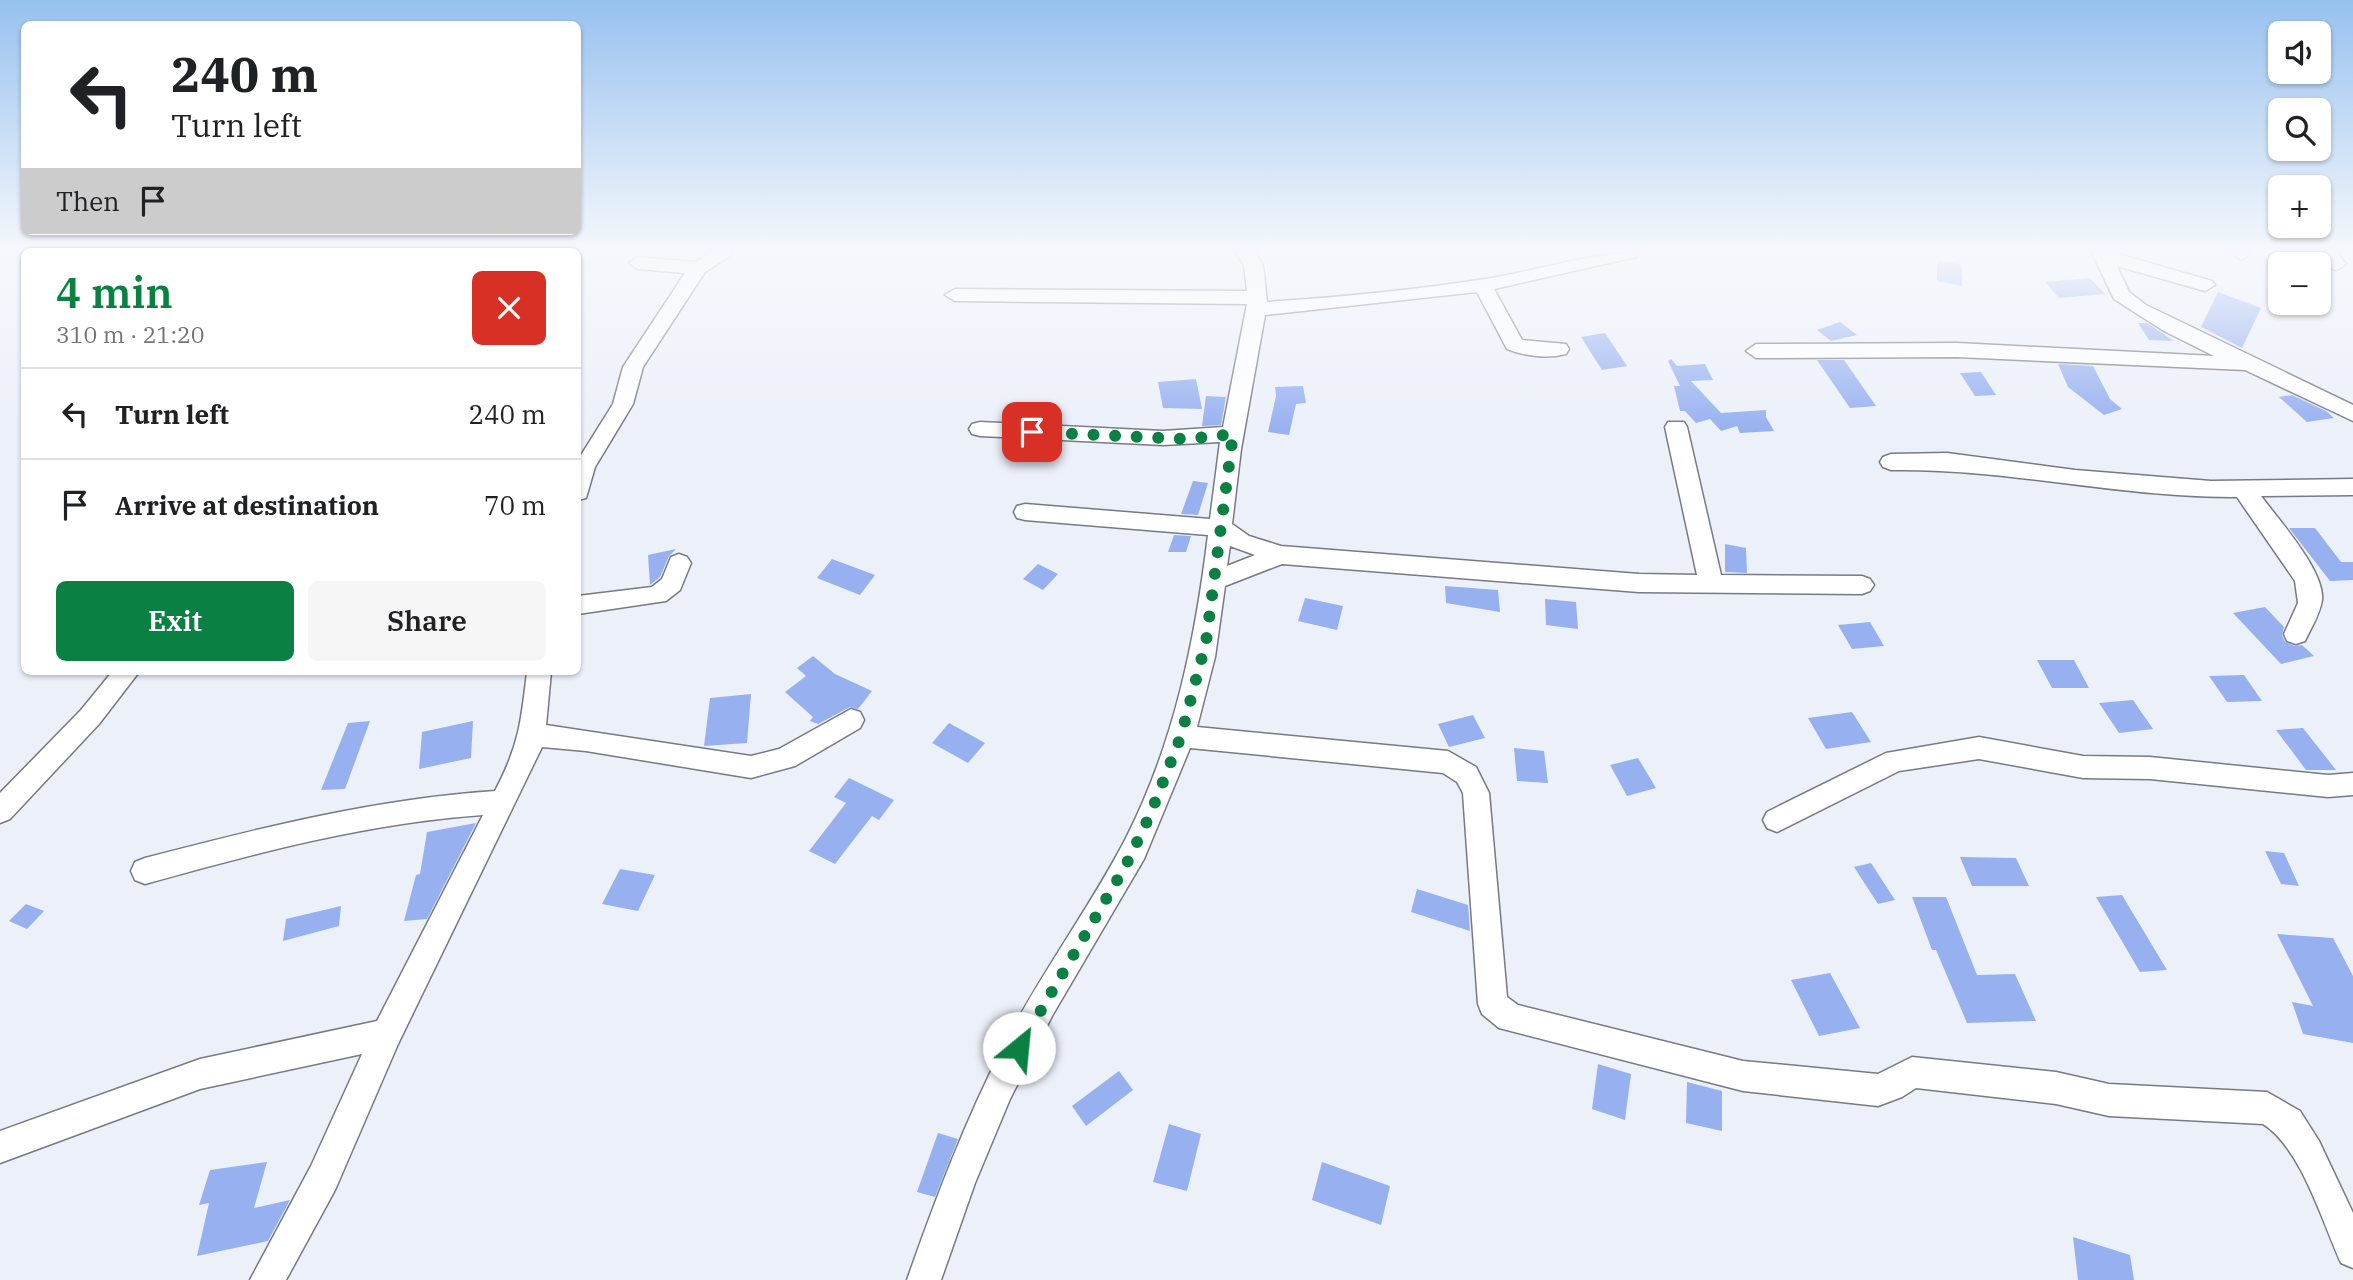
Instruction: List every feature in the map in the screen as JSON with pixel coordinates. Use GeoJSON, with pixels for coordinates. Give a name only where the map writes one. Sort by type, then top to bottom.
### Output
{"type":"FeatureCollection","features":[{"type":"Feature","properties":{"kind":"street"},"geometry":{"type":"LineString","coordinates":[[581,480],[584,467],[623,404],[633,367],[669,313]]}},
{"type":"Feature","properties":{"kind":"street"},"geometry":{"type":"LineString","coordinates":[[924,1280],[975,1136],[1031,1026],[1126,865],[1150,815],[1181,736],[1206,642],[1233,434],[1255,313]]}},
{"type":"Feature","properties":{"kind":"street"},"geometry":{"type":"LineString","coordinates":[[1497,313],[1514,344],[1526,349],[1559,349]]}},
{"type":"Feature","properties":{"kind":"street"},"geometry":{"type":"LineString","coordinates":[[2146,313],[2353,414]]}},
{"type":"Feature","properties":{"kind":"street"},"geometry":{"type":"LineString","coordinates":[[1756,351],[1957,349],[2249,364]]}},
{"type":"Feature","properties":{"kind":"street"},"geometry":{"type":"LineString","coordinates":[[1676,427],[1711,583]]}},
{"type":"Feature","properties":{"kind":"street"},"geometry":{"type":"LineString","coordinates":[[980,429],[1163,438],[1233,434]]}},
{"type":"Feature","properties":{"kind":"street"},"geometry":{"type":"LineString","coordinates":[[1891,462],[1947,461],[2075,478],[2243,489],[2353,487]]}},
{"type":"Feature","properties":{"kind":"street"},"geometry":{"type":"LineString","coordinates":[[2243,489],[2304,576],[2310,593],[2308,607],[2296,634]]}},
{"type":"Feature","properties":{"kind":"street"},"geometry":{"type":"LineString","coordinates":[[1025,512],[1220,528],[1241,542],[1280,555],[1639,583],[1862,585]]}},
{"type":"Feature","properties":{"kind":"street"},"geometry":{"type":"LineString","coordinates":[[1214,581],[1280,555]]}},
{"type":"Feature","properties":{"kind":"street"},"geometry":{"type":"LineString","coordinates":[[581,605],[658,595],[672,584],[679,563]]}},
{"type":"Feature","properties":{"kind":"street"},"geometry":{"type":"LineString","coordinates":[[0,811],[90,718],[125,675]]}},
{"type":"Feature","properties":{"kind":"street"},"geometry":{"type":"LineString","coordinates":[[267,1280],[323,1178],[387,1034],[526,756],[533,734],[539,675]]}},
{"type":"Feature","properties":{"kind":"street"},"geometry":{"type":"LineString","coordinates":[[533,734],[751,767],[786,758],[852,720]]}},
{"type":"Feature","properties":{"kind":"street"},"geometry":{"type":"LineString","coordinates":[[1181,736],[1448,762],[1464,771],[1474,781],[1476,793],[1493,1004],[1510,1018],[1743,1076],[1858,1090],[1891,1086],[1912,1072],[2056,1088],[2109,1100],[2267,1108],[2290,1122],[2308,1152],[2353,1251]]}},
{"type":"Feature","properties":{"kind":"street"},"geometry":{"type":"LineString","coordinates":[[1777,820],[1895,761],[1979,748],[2083,767],[2150,768],[2328,786],[2353,784]]}},
{"type":"Feature","properties":{"kind":"street"},"geometry":{"type":"LineString","coordinates":[[145,871],[352,820],[436,804],[502,802]]}},
{"type":"Feature","properties":{"kind":"street"},"geometry":{"type":"LineString","coordinates":[[0,1147],[200,1074],[387,1034]]}},
{"type":"Feature","properties":{"kind":"building"},"geometry":{"type":"Polygon","coordinates":[[[2208,313],[2259,313],[2242,348],[2201,327],[2208,313]]]}},
{"type":"Feature","properties":{"kind":"building"},"geometry":{"type":"Polygon","coordinates":[[[1840,322],[1857,335],[1831,341],[1817,330],[1840,322]]]}},
{"type":"Feature","properties":{"kind":"building"},"geometry":{"type":"Polygon","coordinates":[[[2138,323],[2147,323],[2174,341],[2149,340],[2138,323]]]}},
{"type":"Feature","properties":{"kind":"building"},"geometry":{"type":"Polygon","coordinates":[[[1605,333],[1627,366],[1602,370],[1581,337],[1605,333]]]}},
{"type":"Feature","properties":{"kind":"building"},"geometry":{"type":"Polygon","coordinates":[[[1671,359],[1677,366],[1705,364],[1713,380],[1691,381],[1721,413],[1766,410],[1766,417],[1774,431],[1740,433],[1737,426],[1721,431],[1710,419],[1696,423],[1685,411],[1680,411],[1674,386],[1680,386],[1668,361],[1671,359]]]}},
{"type":"Feature","properties":{"kind":"building"},"geometry":{"type":"Polygon","coordinates":[[[1817,360],[1844,360],[1876,406],[1850,408],[1817,360]]]}},
{"type":"Feature","properties":{"kind":"building"},"geometry":{"type":"Polygon","coordinates":[[[2058,364],[2093,366],[2110,399],[2122,409],[2104,415],[2068,387],[2058,364]]]}},
{"type":"Feature","properties":{"kind":"building"},"geometry":{"type":"Polygon","coordinates":[[[1981,372],[1996,395],[1975,396],[1960,373],[1981,372]]]}},
{"type":"Feature","properties":{"kind":"building"},"geometry":{"type":"Polygon","coordinates":[[[1196,379],[1202,409],[1163,408],[1158,382],[1196,379]]]}},
{"type":"Feature","properties":{"kind":"building"},"geometry":{"type":"Polygon","coordinates":[[[1303,386],[1306,403],[1296,404],[1289,435],[1268,432],[1276,396],[1275,387],[1303,386]]]}},
{"type":"Feature","properties":{"kind":"building"},"geometry":{"type":"Polygon","coordinates":[[[2292,395],[2326,411],[2334,418],[2307,422],[2279,397],[2292,395]]]}},
{"type":"Feature","properties":{"kind":"building"},"geometry":{"type":"Polygon","coordinates":[[[1206,396],[1226,397],[1221,425],[1202,426],[1206,396]]]}},
{"type":"Feature","properties":{"kind":"building"},"geometry":{"type":"Polygon","coordinates":[[[1193,481],[1208,483],[1198,515],[1181,514],[1193,481]]]}},
{"type":"Feature","properties":{"kind":"building"},"geometry":{"type":"Polygon","coordinates":[[[2289,528],[2315,528],[2341,562],[2353,562],[2353,580],[2330,581],[2289,528]]]}},
{"type":"Feature","properties":{"kind":"building"},"geometry":{"type":"Polygon","coordinates":[[[1174,535],[1191,536],[1186,552],[1168,552],[1174,535]]]}},
{"type":"Feature","properties":{"kind":"building"},"geometry":{"type":"Polygon","coordinates":[[[1725,544],[1746,548],[1747,573],[1725,572],[1725,544]]]}},
{"type":"Feature","properties":{"kind":"building"},"geometry":{"type":"Polygon","coordinates":[[[676,549],[669,556],[660,577],[650,585],[648,555],[676,549]]]}},
{"type":"Feature","properties":{"kind":"building"},"geometry":{"type":"Polygon","coordinates":[[[832,559],[875,575],[860,595],[817,578],[832,559]]]}},
{"type":"Feature","properties":{"kind":"building"},"geometry":{"type":"Polygon","coordinates":[[[1038,564],[1058,574],[1043,590],[1023,579],[1038,564]]]}},
{"type":"Feature","properties":{"kind":"building"},"geometry":{"type":"Polygon","coordinates":[[[1445,586],[1498,590],[1500,612],[1446,603],[1445,586]]]}},
{"type":"Feature","properties":{"kind":"building"},"geometry":{"type":"Polygon","coordinates":[[[1305,598],[1343,606],[1337,630],[1298,621],[1305,598]]]}},
{"type":"Feature","properties":{"kind":"building"},"geometry":{"type":"Polygon","coordinates":[[[1545,599],[1576,602],[1578,629],[1546,625],[1545,599]]]}},
{"type":"Feature","properties":{"kind":"building"},"geometry":{"type":"Polygon","coordinates":[[[2265,607],[2284,627],[2282,635],[2285,642],[2295,646],[2302,645],[2314,656],[2281,664],[2233,613],[2265,607]]]}},
{"type":"Feature","properties":{"kind":"building"},"geometry":{"type":"Polygon","coordinates":[[[1870,622],[1884,646],[1852,649],[1838,625],[1870,622]]]}},
{"type":"Feature","properties":{"kind":"building"},"geometry":{"type":"Polygon","coordinates":[[[813,656],[835,674],[872,691],[858,709],[850,707],[818,724],[810,721],[813,717],[785,692],[806,676],[797,668],[813,656]]]}},
{"type":"Feature","properties":{"kind":"building"},"geometry":{"type":"Polygon","coordinates":[[[2037,660],[2074,660],[2089,688],[2052,688],[2037,660]]]}},
{"type":"Feature","properties":{"kind":"building"},"geometry":{"type":"Polygon","coordinates":[[[2244,675],[2262,701],[2227,702],[2209,676],[2244,675]]]}},
{"type":"Feature","properties":{"kind":"building"},"geometry":{"type":"Polygon","coordinates":[[[751,694],[747,743],[704,746],[710,698],[751,694]]]}},
{"type":"Feature","properties":{"kind":"building"},"geometry":{"type":"Polygon","coordinates":[[[2133,700],[2153,729],[2119,733],[2099,703],[2133,700]]]}},
{"type":"Feature","properties":{"kind":"building"},"geometry":{"type":"Polygon","coordinates":[[[1852,712],[1871,742],[1826,749],[1808,718],[1852,712]]]}},
{"type":"Feature","properties":{"kind":"building"},"geometry":{"type":"Polygon","coordinates":[[[1473,715],[1485,738],[1449,747],[1438,724],[1473,715]]]}},
{"type":"Feature","properties":{"kind":"building"},"geometry":{"type":"Polygon","coordinates":[[[370,721],[345,789],[321,790],[348,723],[370,721]]]}},
{"type":"Feature","properties":{"kind":"building"},"geometry":{"type":"Polygon","coordinates":[[[473,721],[471,758],[419,769],[422,732],[473,721]]]}},
{"type":"Feature","properties":{"kind":"building"},"geometry":{"type":"Polygon","coordinates":[[[949,723],[985,743],[968,763],[932,743],[949,723]]]}},
{"type":"Feature","properties":{"kind":"building"},"geometry":{"type":"Polygon","coordinates":[[[2303,728],[2336,770],[2306,770],[2276,730],[2303,728]]]}},
{"type":"Feature","properties":{"kind":"building"},"geometry":{"type":"Polygon","coordinates":[[[1514,748],[1544,751],[1548,783],[1517,781],[1514,748]]]}},
{"type":"Feature","properties":{"kind":"building"},"geometry":{"type":"Polygon","coordinates":[[[1638,758],[1656,788],[1627,796],[1610,765],[1638,758]]]}},
{"type":"Feature","properties":{"kind":"building"},"geometry":{"type":"Polygon","coordinates":[[[849,778],[894,800],[879,820],[872,816],[835,864],[809,851],[846,803],[834,797],[849,778]]]}},
{"type":"Feature","properties":{"kind":"building"},"geometry":{"type":"Polygon","coordinates":[[[476,823],[427,919],[404,921],[416,875],[420,874],[427,832],[476,823]]]}},
{"type":"Feature","properties":{"kind":"building"},"geometry":{"type":"Polygon","coordinates":[[[2265,851],[2284,853],[2299,886],[2281,884],[2265,851]]]}},
{"type":"Feature","properties":{"kind":"building"},"geometry":{"type":"Polygon","coordinates":[[[1960,857],[2016,858],[2029,886],[1972,886],[1960,857]]]}},
{"type":"Feature","properties":{"kind":"building"},"geometry":{"type":"Polygon","coordinates":[[[1871,863],[1895,900],[1878,904],[1854,867],[1871,863]]]}},
{"type":"Feature","properties":{"kind":"building"},"geometry":{"type":"Polygon","coordinates":[[[620,869],[655,875],[638,911],[602,904],[620,869]]]}},
{"type":"Feature","properties":{"kind":"building"},"geometry":{"type":"Polygon","coordinates":[[[1417,889],[1468,905],[1470,931],[1411,912],[1417,889]]]}},
{"type":"Feature","properties":{"kind":"building"},"geometry":{"type":"Polygon","coordinates":[[[2122,895],[2167,970],[2140,972],[2096,897],[2122,895]]]}},
{"type":"Feature","properties":{"kind":"building"},"geometry":{"type":"Polygon","coordinates":[[[1912,897],[1946,897],[1977,975],[2015,974],[2036,1021],[1967,1023],[1936,950],[1932,950],[1912,897]]]}},
{"type":"Feature","properties":{"kind":"building"},"geometry":{"type":"Polygon","coordinates":[[[26,904],[44,911],[27,929],[9,921],[26,904]]]}},
{"type":"Feature","properties":{"kind":"building"},"geometry":{"type":"Polygon","coordinates":[[[341,906],[339,926],[283,941],[286,919],[341,906]]]}},
{"type":"Feature","properties":{"kind":"building"},"geometry":{"type":"Polygon","coordinates":[[[2277,934],[2333,938],[2353,976],[2353,1043],[2303,1034],[2292,1002],[2313,1006],[2277,934]]]}},
{"type":"Feature","properties":{"kind":"building"},"geometry":{"type":"Polygon","coordinates":[[[1830,973],[1860,1028],[1819,1036],[1791,980],[1830,973]]]}},
{"type":"Feature","properties":{"kind":"building"},"geometry":{"type":"Polygon","coordinates":[[[1598,1064],[1631,1074],[1625,1120],[1592,1109],[1598,1064]]]}},
{"type":"Feature","properties":{"kind":"building"},"geometry":{"type":"Polygon","coordinates":[[[1119,1071],[1133,1090],[1086,1126],[1072,1106],[1119,1071]]]}},
{"type":"Feature","properties":{"kind":"building"},"geometry":{"type":"Polygon","coordinates":[[[1687,1082],[1722,1091],[1722,1131],[1686,1123],[1687,1082]]]}},
{"type":"Feature","properties":{"kind":"building"},"geometry":{"type":"Polygon","coordinates":[[[1169,1124],[1201,1134],[1187,1191],[1153,1182],[1169,1124]]]}},
{"type":"Feature","properties":{"kind":"building"},"geometry":{"type":"Polygon","coordinates":[[[938,1133],[958,1139],[935,1197],[917,1192],[938,1133]]]}},
{"type":"Feature","properties":{"kind":"building"},"geometry":{"type":"Polygon","coordinates":[[[267,1162],[254,1208],[290,1200],[268,1241],[197,1256],[209,1203],[199,1205],[210,1170],[267,1162]]]}},
{"type":"Feature","properties":{"kind":"building"},"geometry":{"type":"Polygon","coordinates":[[[1322,1162],[1390,1186],[1381,1225],[1312,1200],[1322,1162]]]}},
{"type":"Feature","properties":{"kind":"building"},"geometry":{"type":"Polygon","coordinates":[[[2073,1237],[2130,1255],[2134,1280],[2078,1280],[2073,1237]]]}},
{"type":"Feature","properties":{"kind":"route"},"geometry":{"type":"LineString","coordinates":[[1019,1048],[1126,865],[1150,815],[1181,736],[1206,642],[1233,434],[1188,439],[1032,432]]}}]}
